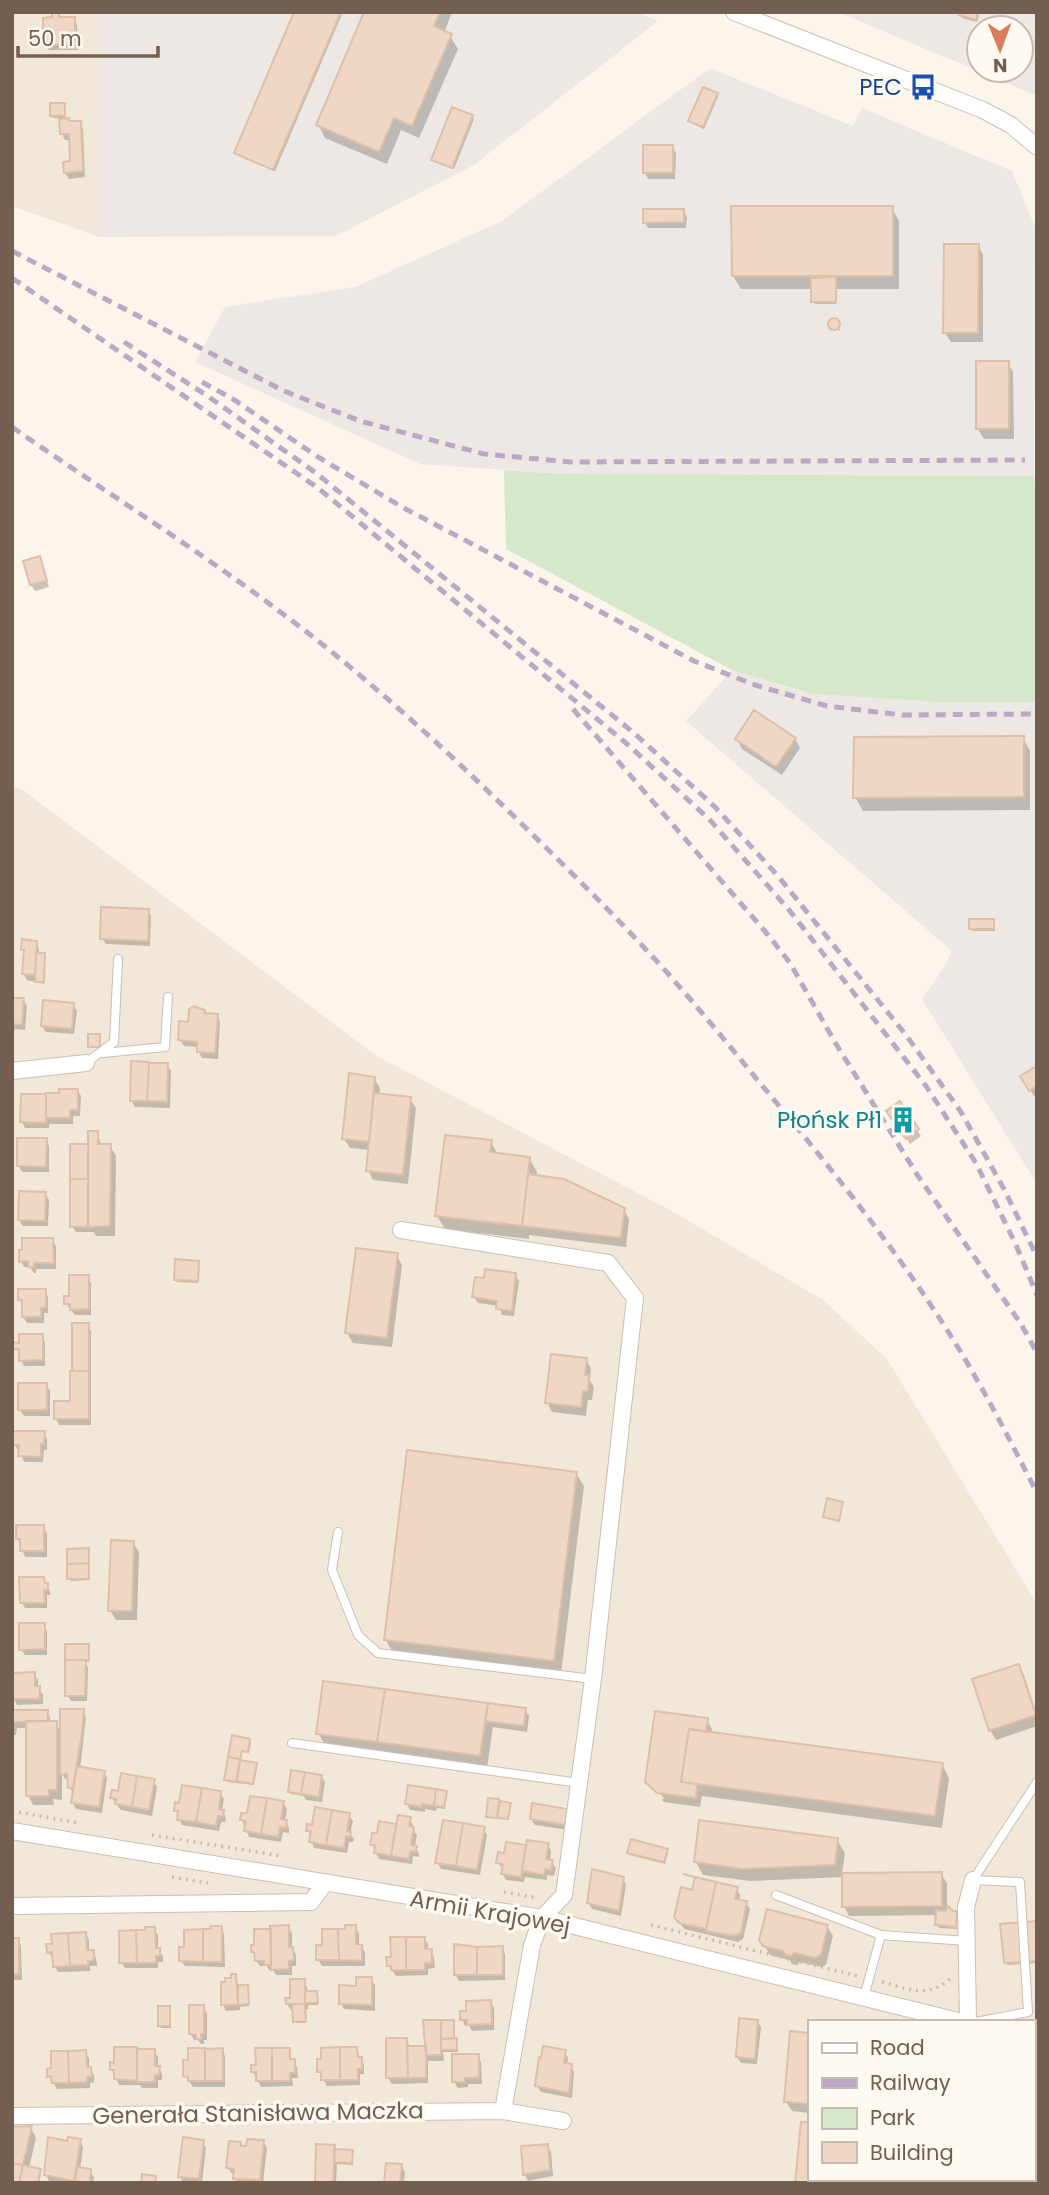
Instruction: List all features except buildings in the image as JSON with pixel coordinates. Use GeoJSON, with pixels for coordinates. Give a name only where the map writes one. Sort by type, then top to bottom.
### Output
{"type":"FeatureCollection","features":[{"type":"Feature","properties":{"kind":"street"},"geometry":{"type":"LineString","coordinates":[[734,12],[983,110],[1011,125],[1037,147]]}},
{"type":"Feature","properties":{"kind":"street"},"geometry":{"type":"LineString","coordinates":[[12,1071],[86,1063]]}},
{"type":"Feature","properties":{"kind":"street"},"geometry":{"type":"LineString","coordinates":[[401,1230],[608,1263],[635,1298],[593,1679],[564,1895],[542,1918],[532,1945],[503,2110]]}},
{"type":"Feature","properties":{"kind":"street","name":"Armii Krajowej"},"geometry":{"type":"LineString","coordinates":[[12,1831],[542,1918],[954,2020]]}},
{"type":"Feature","properties":{"kind":"street"},"geometry":{"type":"LineString","coordinates":[[968,2020],[966,1907],[973,1880]]}},
{"type":"Feature","properties":{"kind":"street"},"geometry":{"type":"LineString","coordinates":[[12,1906],[311,1902],[325,1883]]}},
{"type":"Feature","properties":{"kind":"street","name":"Generała Stanisława Maczka"},"geometry":{"type":"LineString","coordinates":[[12,2116],[503,2110],[563,2121]]}},
{"type":"Feature","properties":{"kind":"lane"},"geometry":{"type":"LineString","coordinates":[[86,1063],[114,1042],[118,959]]}},
{"type":"Feature","properties":{"kind":"lane"},"geometry":{"type":"LineString","coordinates":[[102,1053],[165,1047],[168,997]]}},
{"type":"Feature","properties":{"kind":"lane"},"geometry":{"type":"LineString","coordinates":[[338,1532],[332,1570],[358,1635],[378,1653],[593,1679]]}},
{"type":"Feature","properties":{"kind":"lane"},"geometry":{"type":"LineString","coordinates":[[292,1743],[579,1783]]}},
{"type":"Feature","properties":{"kind":"lane"},"geometry":{"type":"LineString","coordinates":[[973,1880],[1037,1782]]}},
{"type":"Feature","properties":{"kind":"lane"},"geometry":{"type":"LineString","coordinates":[[973,1880],[1020,1882],[1028,2012],[986,2020]]}},
{"type":"Feature","properties":{"kind":"lane"},"geometry":{"type":"LineString","coordinates":[[776,1895],[881,1935],[967,1941]]}},
{"type":"Feature","properties":{"kind":"lane"},"geometry":{"type":"LineString","coordinates":[[863,1998],[881,1935]]}},
{"type":"Feature","properties":{"kind":"shaded area"},"geometry":{"type":"Polygon","coordinates":[[[12,12],[99,12],[99,237],[12,206],[12,12]]]}},
{"type":"Feature","properties":{"kind":"shaded area"},"geometry":{"type":"Polygon","coordinates":[[[99,12],[637,12],[658,21],[474,165],[336,236],[99,237],[99,12]]]}},
{"type":"Feature","properties":{"kind":"shaded area"},"geometry":{"type":"Polygon","coordinates":[[[838,12],[1037,12],[1037,96],[1009,84],[1035,84],[1035,14],[965,14],[965,66],[838,12]]]}},
{"type":"Feature","properties":{"kind":"shaded area"},"geometry":{"type":"Polygon","coordinates":[[[710,68],[853,126],[862,108],[1012,171],[1035,227],[1034,476],[565,474],[420,464],[195,362],[225,307],[355,287],[502,221],[710,68]]]}},
{"type":"Feature","properties":{"kind":"shaded area"},"geometry":{"type":"Polygon","coordinates":[[[732,670],[813,694],[939,702],[1037,702],[1037,1184],[922,999],[952,951],[686,721],[732,670]]]}},
{"type":"Feature","properties":{"kind":"shaded area"},"geometry":{"type":"Polygon","coordinates":[[[12,785],[24,791],[375,1055],[670,1210],[823,1300],[887,1359],[1037,1604],[1037,2183],[12,2183],[12,785]]]}},
{"type":"Feature","properties":{"kind":"green space"},"geometry":{"type":"Polygon","coordinates":[[[504,470],[565,474],[1034,476],[1037,525],[1037,702],[939,702],[813,694],[732,670],[506,549],[504,470]]]}},
{"type":"Feature","properties":{"kind":"railway"},"geometry":{"type":"LineString","coordinates":[[12,251],[284,391],[360,421],[484,454],[570,462],[1025,460]]}},
{"type":"Feature","properties":{"kind":"railway"},"geometry":{"type":"LineString","coordinates":[[12,278],[318,488],[626,743],[709,819],[790,911],[926,1086],[976,1163],[1037,1295]]}},
{"type":"Feature","properties":{"kind":"railway"},"geometry":{"type":"LineString","coordinates":[[124,342],[209,397],[316,473],[634,733],[715,807],[778,876],[906,1035],[961,1112],[1004,1189],[1037,1257]]}},
{"type":"Feature","properties":{"kind":"railway"},"geometry":{"type":"LineString","coordinates":[[202,382],[233,399],[318,457],[402,507],[694,661],[755,685],[827,706],[902,715],[1037,714]]}},
{"type":"Feature","properties":{"kind":"railway"},"geometry":{"type":"LineString","coordinates":[[12,427],[236,579],[308,633],[395,705],[532,834],[615,917],[714,1028],[893,1251],[962,1354],[1037,1493]]}},
{"type":"Feature","properties":{"kind":"railway"},"geometry":{"type":"LineString","coordinates":[[573,709],[790,963],[836,1044],[918,1176],[1021,1324],[1037,1353]]}},
{"type":"Feature","properties":{"kind":"place","name":"PEC"},"geometry":{"type":"Point","coordinates":[923,87]}},
{"type":"Feature","properties":{"kind":"place","name":"Płońsk Pł1"},"geometry":{"type":"Point","coordinates":[903,1120]}}]}
